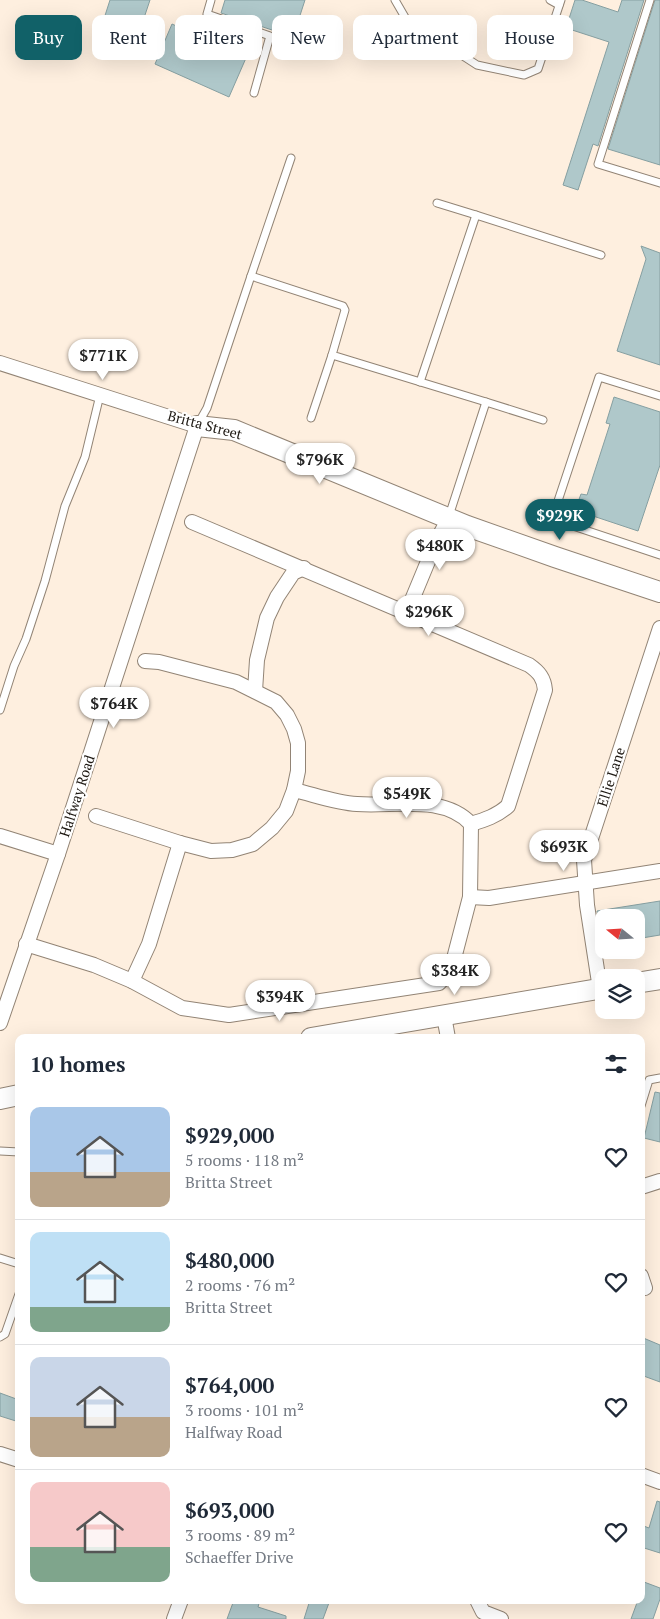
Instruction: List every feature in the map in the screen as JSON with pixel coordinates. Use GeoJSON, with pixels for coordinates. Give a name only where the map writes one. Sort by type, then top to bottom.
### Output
{"type":"FeatureCollection","features":[{"type":"Feature","properties":{"kind":"street","name":"Britta Street"},"geometry":{"type":"LineString","coordinates":[[0,362],[198,426],[234,430],[448,518],[555,558],[660,592]]}},
{"type":"Feature","properties":{"kind":"street","name":"Halfway Road"},"geometry":{"type":"LineString","coordinates":[[0,1023],[5,989],[26,944],[58,854],[198,426]]}},
{"type":"Feature","properties":{"kind":"street"},"geometry":{"type":"LineString","coordinates":[[407,612],[448,518]]}},
{"type":"Feature","properties":{"kind":"street"},"geometry":{"type":"LineString","coordinates":[[192,522],[407,612],[529,665],[538,671],[544,681],[546,690],[508,806],[502,812],[492,817],[470,824]]}},
{"type":"Feature","properties":{"kind":"street"},"geometry":{"type":"LineString","coordinates":[[255,691],[257,660],[267,618],[289,578],[293,573],[304,568]]}},
{"type":"Feature","properties":{"kind":"street","name":"Ellie Lane"},"geometry":{"type":"LineString","coordinates":[[598,969],[587,905],[584,860],[660,628]]}},
{"type":"Feature","properties":{"kind":"street"},"geometry":{"type":"LineString","coordinates":[[96,816],[211,851],[232,850],[253,844],[272,828],[286,811],[294,790],[298,771],[298,743],[294,728],[287,715],[276,702],[236,682],[159,662],[145,661]]}},
{"type":"Feature","properties":{"kind":"street"},"geometry":{"type":"LineString","coordinates":[[26,944],[94,965],[132,981],[182,1008],[229,1015],[439,984],[451,970],[470,897],[470,824],[454,810],[415,804],[356,804],[294,790]]}},
{"type":"Feature","properties":{"kind":"street"},"geometry":{"type":"LineString","coordinates":[[0,836],[58,854]]}},
{"type":"Feature","properties":{"kind":"street"},"geometry":{"type":"LineString","coordinates":[[132,981],[149,944],[180,843]]}},
{"type":"Feature","properties":{"kind":"street"},"geometry":{"type":"LineString","coordinates":[[470,897],[490,898],[660,871]]}},
{"type":"Feature","properties":{"kind":"street"},"geometry":{"type":"LineString","coordinates":[[645,982],[660,979]]}},
{"type":"Feature","properties":{"kind":"street"},"geometry":{"type":"LineString","coordinates":[[335,1034],[595,990]]}},
{"type":"Feature","properties":{"kind":"street"},"geometry":{"type":"LineString","coordinates":[[444,1016],[447,1034]]}},
{"type":"Feature","properties":{"kind":"street"},"geometry":{"type":"LineString","coordinates":[[0,1099],[15,1096]]}},
{"type":"Feature","properties":{"kind":"street"},"geometry":{"type":"LineString","coordinates":[[645,1183],[660,1181]]}},
{"type":"Feature","properties":{"kind":"street"},"geometry":{"type":"LineString","coordinates":[[0,1454],[15,1459]]}},
{"type":"Feature","properties":{"kind":"street"},"geometry":{"type":"LineString","coordinates":[[645,1476],[660,1482]]}},
{"type":"Feature","properties":{"kind":"street"},"geometry":{"type":"LineString","coordinates":[[174,1619],[180,1604]]}},
{"type":"Feature","properties":{"kind":"street"},"geometry":{"type":"LineString","coordinates":[[478,1604],[483,1612],[501,1619]]}},
{"type":"Feature","properties":{"kind":"lane"},"geometry":{"type":"LineString","coordinates":[[211,0],[207,14],[270,36],[254,93]]}},
{"type":"Feature","properties":{"kind":"lane"},"geometry":{"type":"LineString","coordinates":[[395,0],[406,19],[477,65],[524,74],[538,69],[560,2],[550,0]]}},
{"type":"Feature","properties":{"kind":"lane"},"geometry":{"type":"LineString","coordinates":[[650,0],[598,164],[660,183]]}},
{"type":"Feature","properties":{"kind":"lane"},"geometry":{"type":"LineString","coordinates":[[198,426],[207,408],[291,158]]}},
{"type":"Feature","properties":{"kind":"lane"},"geometry":{"type":"LineString","coordinates":[[437,202],[601,255]]}},
{"type":"Feature","properties":{"kind":"lane"},"geometry":{"type":"LineString","coordinates":[[420,382],[476,215]]}},
{"type":"Feature","properties":{"kind":"lane"},"geometry":{"type":"LineString","coordinates":[[251,276],[343,306],[344,310],[332,355],[311,418]]}},
{"type":"Feature","properties":{"kind":"lane"},"geometry":{"type":"LineString","coordinates":[[332,355],[543,420]]}},
{"type":"Feature","properties":{"kind":"lane"},"geometry":{"type":"LineString","coordinates":[[660,396],[599,377],[552,519],[660,555]]}},
{"type":"Feature","properties":{"kind":"lane"},"geometry":{"type":"LineString","coordinates":[[0,710],[14,666],[26,639],[46,581],[65,506],[85,457],[100,394]]}},
{"type":"Feature","properties":{"kind":"lane"},"geometry":{"type":"LineString","coordinates":[[448,518],[486,402]]}},
{"type":"Feature","properties":{"kind":"lane"},"geometry":{"type":"LineString","coordinates":[[645,1093],[649,1080],[660,1078]]}},
{"type":"Feature","properties":{"kind":"lane"},"geometry":{"type":"LineString","coordinates":[[0,1151],[15,1152]]}},
{"type":"Feature","properties":{"kind":"lane"},"geometry":{"type":"LineString","coordinates":[[0,1258],[15,1263]]}},
{"type":"Feature","properties":{"kind":"lane"},"geometry":{"type":"LineString","coordinates":[[0,1338],[5,1334],[15,1305]]}},
{"type":"Feature","properties":{"kind":"building"},"geometry":{"type":"Polygon","coordinates":[[[110,0],[150,0],[145,15],[105,15],[110,0]]]}},
{"type":"Feature","properties":{"kind":"building"},"geometry":{"type":"Polygon","coordinates":[[[225,0],[305,0],[300,15],[272,15],[272,30],[262,27],[262,15],[227,15],[221,13],[225,0]]]}},
{"type":"Feature","properties":{"kind":"building"},"geometry":{"type":"Polygon","coordinates":[[[575,0],[582,0],[618,12],[622,0],[644,0],[598,146],[593,144],[578,190],[563,185],[609,42],[573,30],[573,15],[570,15],[575,0]]]}},
{"type":"Feature","properties":{"kind":"building"},"geometry":{"type":"Polygon","coordinates":[[[655,0],[660,0],[660,165],[608,149],[655,0]]]}},
{"type":"Feature","properties":{"kind":"building"},"geometry":{"type":"Polygon","coordinates":[[[172,24],[175,25],[175,60],[245,60],[229,97],[155,64],[157,60],[165,60],[165,40],[172,24]]]}},
{"type":"Feature","properties":{"kind":"building"},"geometry":{"type":"Polygon","coordinates":[[[641,246],[660,253],[660,365],[617,351],[646,259],[641,246]]]}},
{"type":"Feature","properties":{"kind":"building"},"geometry":{"type":"Polygon","coordinates":[[[614,397],[660,412],[660,465],[638,531],[575,510],[581,494],[587,495],[610,424],[606,423],[614,397]]]}},
{"type":"Feature","properties":{"kind":"building"},"geometry":{"type":"Polygon","coordinates":[[[660,901],[660,935],[645,938],[645,909],[610,909],[660,901]]]}},
{"type":"Feature","properties":{"kind":"building"},"geometry":{"type":"Polygon","coordinates":[[[655,1092],[660,1093],[660,1142],[645,1138],[655,1092]]]}},
{"type":"Feature","properties":{"kind":"building"},"geometry":{"type":"Polygon","coordinates":[[[645,1339],[660,1345],[660,1382],[645,1376],[645,1339]]]}},
{"type":"Feature","properties":{"kind":"building"},"geometry":{"type":"Polygon","coordinates":[[[0,1393],[15,1399],[15,1421],[0,1416],[0,1393]]]}},
{"type":"Feature","properties":{"kind":"building"},"geometry":{"type":"Polygon","coordinates":[[[657,1501],[660,1502],[660,1553],[645,1548],[645,1526],[649,1528],[657,1501]]]}},
{"type":"Feature","properties":{"kind":"building"},"geometry":{"type":"Polygon","coordinates":[[[645,1582],[660,1588],[660,1599],[653,1619],[631,1619],[637,1604],[645,1604],[645,1582]]]}},
{"type":"Feature","properties":{"kind":"building"},"geometry":{"type":"Polygon","coordinates":[[[233,1604],[259,1604],[258,1607],[286,1616],[286,1619],[227,1619],[233,1604]]]}},
{"type":"Feature","properties":{"kind":"building"},"geometry":{"type":"Polygon","coordinates":[[[309,1604],[329,1604],[323,1619],[304,1619],[309,1604]]]}}]}
